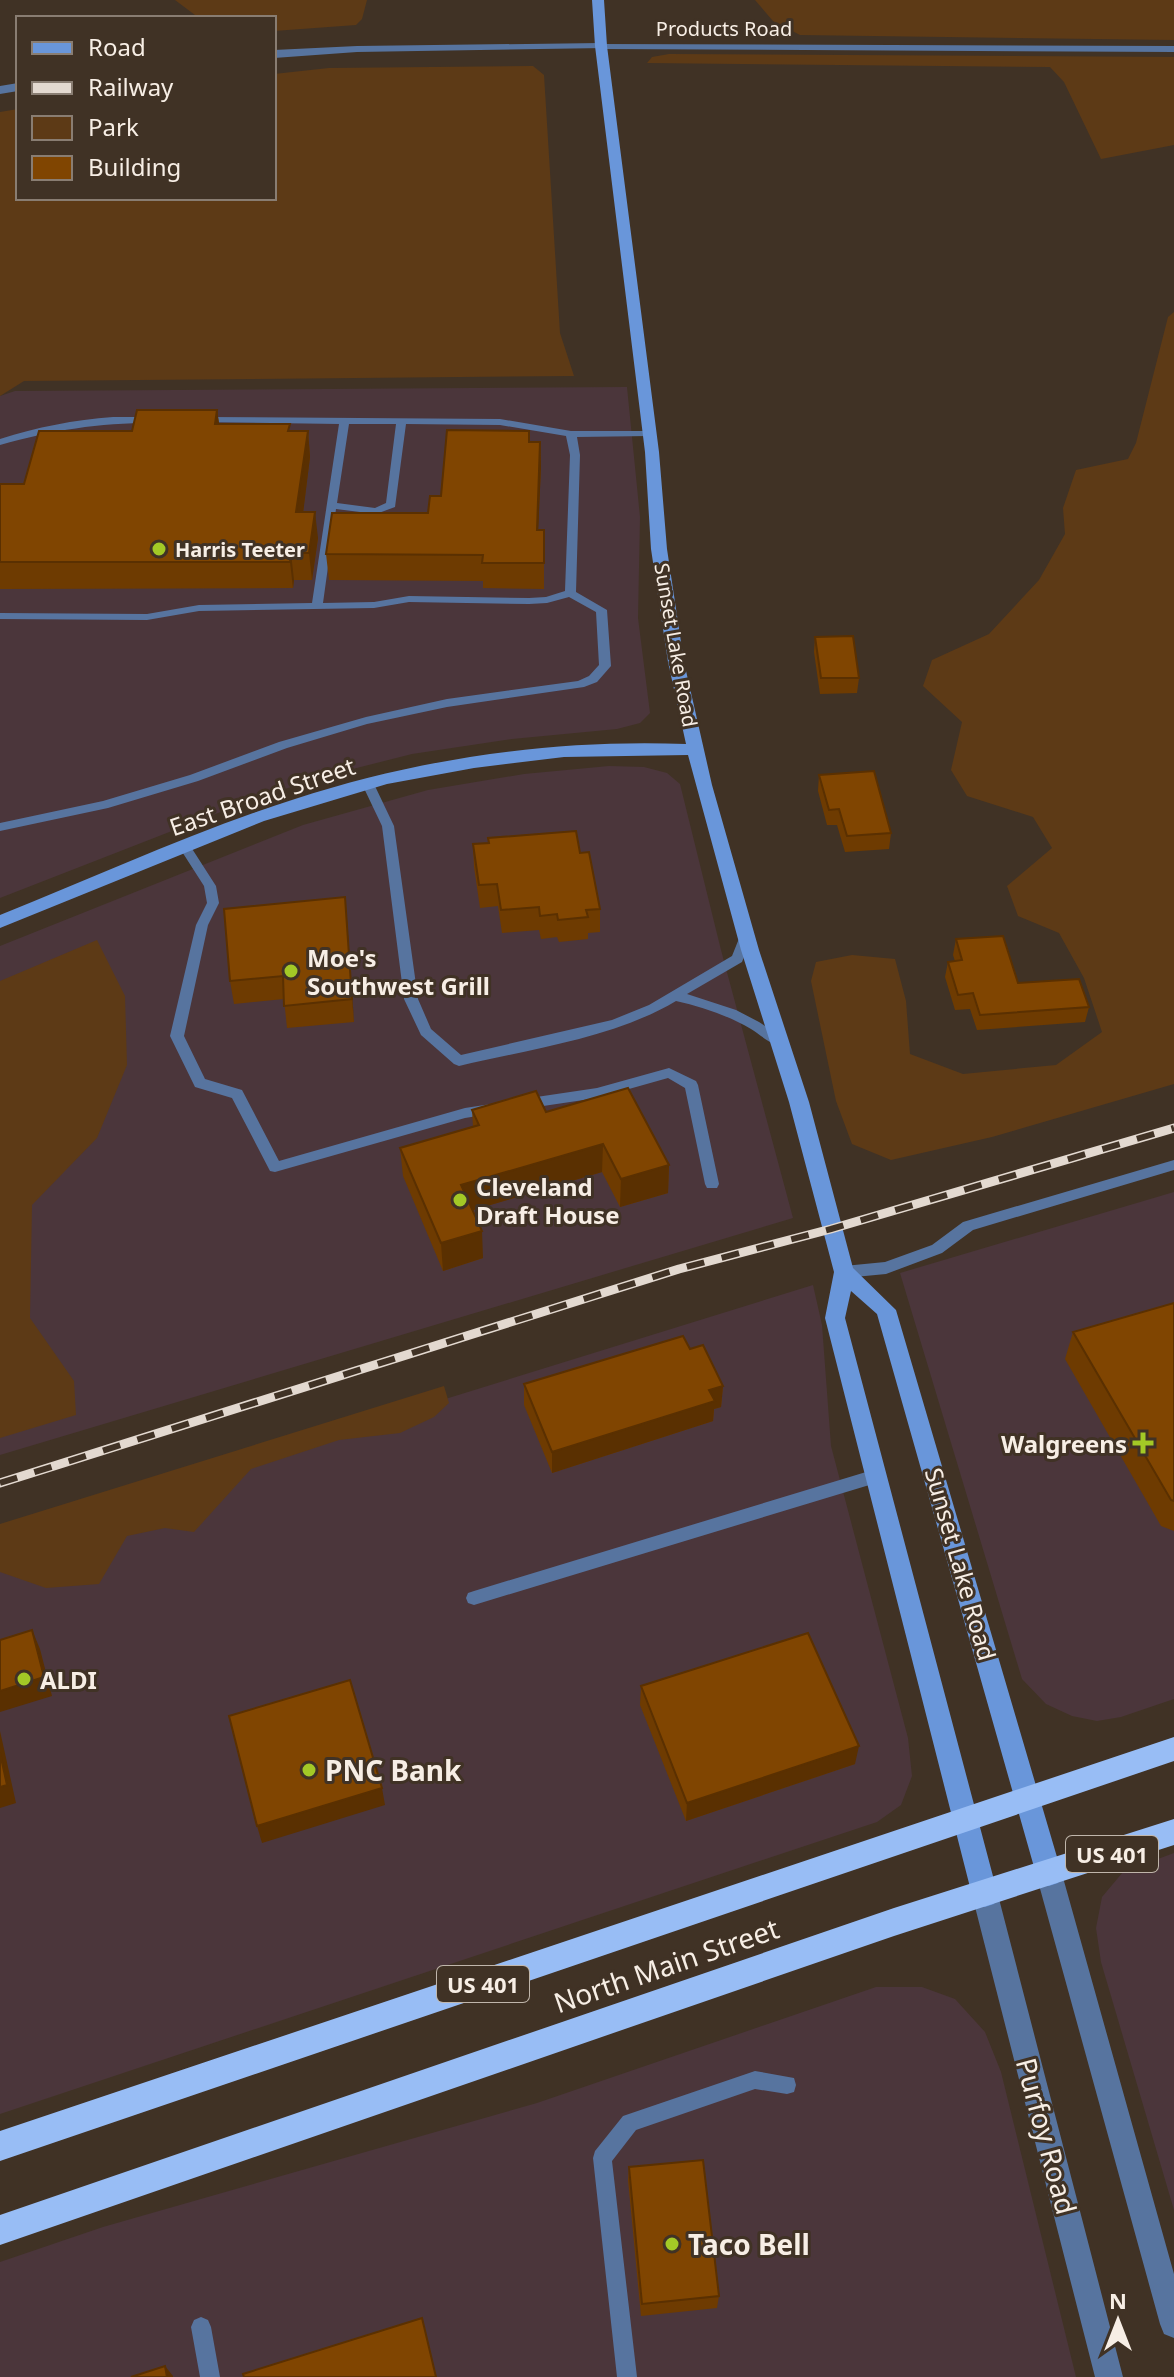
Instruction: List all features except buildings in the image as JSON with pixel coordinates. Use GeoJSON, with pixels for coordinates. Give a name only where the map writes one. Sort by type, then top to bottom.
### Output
{"type":"FeatureCollection","features":[{"type":"Feature","properties":{"kind":"highway","name":"North Main Street"},"geometry":{"type":"LineString","coordinates":[[0,2146],[1174,1749]]}},
{"type":"Feature","properties":{"kind":"highway","name":"North Main Street"},"geometry":{"type":"LineString","coordinates":[[0,2230],[894,1922],[1174,1832]]}},
{"type":"Feature","properties":{"kind":"main road","name":"Sunset Lake Road"},"geometry":{"type":"LineString","coordinates":[[598,0],[601,46],[649,433],[659,549],[676,662],[694,750],[746,936],[781,1042],[844,1272],[835,1318],[985,1895]]}},
{"type":"Feature","properties":{"kind":"main road","name":"East Broad Street"},"geometry":{"type":"LineString","coordinates":[[0,922],[288,807],[368,784],[539,755],[648,747],[694,750]]}},
{"type":"Feature","properties":{"kind":"main road","name":"Sunset Lake Road"},"geometry":{"type":"LineString","coordinates":[[844,1272],[886,1310],[1049,1874]]}},
{"type":"Feature","properties":{"kind":"street","name":"Products Road"},"geometry":{"type":"LineString","coordinates":[[276,54],[357,49],[601,46],[1174,49]]}},
{"type":"Feature","properties":{"kind":"street"},"geometry":{"type":"LineString","coordinates":[[1049,1874],[1174,2324]]}},
{"type":"Feature","properties":{"kind":"street","name":"Purfoy Road"},"geometry":{"type":"LineString","coordinates":[[985,1895],[1109,2377]]}},
{"type":"Feature","properties":{"kind":"lane"},"geometry":{"type":"LineString","coordinates":[[0,442],[42,428],[114,420],[160,420]]}},
{"type":"Feature","properties":{"kind":"lane"},"geometry":{"type":"LineString","coordinates":[[191,420],[500,422],[571,434],[649,433]]}},
{"type":"Feature","properties":{"kind":"lane"},"geometry":{"type":"LineString","coordinates":[[317,606],[344,421]]}},
{"type":"Feature","properties":{"kind":"lane"},"geometry":{"type":"LineString","coordinates":[[330,505],[376,511],[391,505],[401,422]]}},
{"type":"Feature","properties":{"kind":"lane"},"geometry":{"type":"LineString","coordinates":[[570,593],[575,455],[571,434]]}},
{"type":"Feature","properties":{"kind":"lane"},"geometry":{"type":"LineString","coordinates":[[0,616],[147,617],[199,608],[374,605],[424,599],[547,600],[570,593],[597,605],[603,616],[605,666],[593,679],[525,693],[447,703],[366,721],[283,745],[194,778],[104,805],[0,827]]}},
{"type":"Feature","properties":{"kind":"lane"},"geometry":{"type":"LineString","coordinates":[[368,784],[388,826],[411,999],[426,1032],[459,1061],[615,1024],[676,996],[737,959],[746,936]]}},
{"type":"Feature","properties":{"kind":"lane"},"geometry":{"type":"LineString","coordinates":[[185,847],[210,886],[213,903],[202,925],[177,1036],[200,1083],[237,1094],[275,1167],[465,1113],[597,1093],[669,1073],[691,1085],[712,1184]]}},
{"type":"Feature","properties":{"kind":"lane"},"geometry":{"type":"LineString","coordinates":[[676,996],[716,1006],[751,1020],[781,1042]]}},
{"type":"Feature","properties":{"kind":"lane"},"geometry":{"type":"LineString","coordinates":[[844,1272],[886,1268],[937,1249],[968,1226],[1174,1165]]}},
{"type":"Feature","properties":{"kind":"lane"},"geometry":{"type":"LineString","coordinates":[[474,1598],[876,1476]]}},
{"type":"Feature","properties":{"kind":"lane"},"geometry":{"type":"LineString","coordinates":[[627,2377],[602,2158],[630,2123],[755,2080],[787,2085]]}},
{"type":"Feature","properties":{"kind":"lane"},"geometry":{"type":"LineString","coordinates":[[201,2327],[210,2377]]}},
{"type":"Feature","properties":{"kind":"shaded area"},"geometry":{"type":"Polygon","coordinates":[[[627,387],[640,517],[638,618],[650,713],[640,723],[617,729],[512,739],[412,754],[325,776],[254,799],[0,898],[0,396],[15,391],[627,387]]]}},
{"type":"Feature","properties":{"kind":"shaded area"},"geometry":{"type":"Polygon","coordinates":[[[609,766],[644,767],[667,773],[680,784],[793,1218],[0,1455],[0,946],[303,825],[428,790],[524,774],[609,766]]]}},
{"type":"Feature","properties":{"kind":"shaded area"},"geometry":{"type":"Polygon","coordinates":[[[1174,1192],[1174,1699],[1121,1717],[1097,1721],[1072,1716],[1046,1704],[1022,1679],[900,1273],[1174,1192]]]}},
{"type":"Feature","properties":{"kind":"shaded area"},"geometry":{"type":"Polygon","coordinates":[[[813,1285],[822,1325],[831,1446],[908,1738],[912,1776],[901,1805],[877,1822],[0,2114],[0,1537],[813,1285]]]}},
{"type":"Feature","properties":{"kind":"shaded area"},"geometry":{"type":"Polygon","coordinates":[[[1174,1853],[1174,2210],[1101,1962],[1096,1928],[1102,1897],[1123,1872],[1174,1853]]]}},
{"type":"Feature","properties":{"kind":"shaded area"},"geometry":{"type":"Polygon","coordinates":[[[876,1987],[922,1987],[955,1999],[985,2032],[1001,2072],[1076,2377],[0,2377],[0,2262],[103,2227],[537,2103],[876,1987]]]}},
{"type":"Feature","properties":{"kind":"green space"},"geometry":{"type":"Polygon","coordinates":[[[175,0],[367,0],[362,19],[356,25],[276,31],[276,16],[196,16],[175,0]]]}},
{"type":"Feature","properties":{"kind":"green space"},"geometry":{"type":"Polygon","coordinates":[[[755,0],[1174,0],[1174,40],[800,35],[773,21],[755,0]]]}},
{"type":"Feature","properties":{"kind":"green space"},"geometry":{"type":"Polygon","coordinates":[[[669,54],[1174,57],[1174,145],[1101,159],[1064,82],[1050,67],[647,63],[652,57],[669,54]]]}},
{"type":"Feature","properties":{"kind":"green space"},"geometry":{"type":"Polygon","coordinates":[[[533,66],[544,75],[560,333],[574,376],[24,381],[0,396],[0,112],[16,109],[16,200],[276,200],[276,74],[329,68],[533,66]]]}},
{"type":"Feature","properties":{"kind":"green space"},"geometry":{"type":"Polygon","coordinates":[[[1174,312],[1174,1084],[992,1137],[891,1160],[852,1144],[836,1101],[811,981],[816,962],[852,955],[895,959],[906,1001],[910,1054],[963,1074],[1056,1065],[1102,1032],[1084,978],[1059,933],[1018,916],[1007,886],[1052,848],[1033,817],[967,796],[951,770],[962,722],[923,686],[932,660],[989,634],[1039,580],[1065,534],[1063,508],[1076,470],[1128,459],[1136,443],[1168,317],[1174,312]]]}},
{"type":"Feature","properties":{"kind":"green space"},"geometry":{"type":"Polygon","coordinates":[[[97,940],[125,996],[127,1065],[97,1138],[32,1205],[30,1318],[74,1381],[76,1415],[0,1438],[0,981],[97,940]]]}},
{"type":"Feature","properties":{"kind":"green space"},"geometry":{"type":"Polygon","coordinates":[[[444,1386],[449,1403],[434,1417],[400,1433],[339,1440],[251,1469],[194,1532],[165,1528],[127,1536],[99,1584],[46,1588],[0,1572],[0,1524],[444,1386]]]}},
{"type":"Feature","properties":{"kind":"railway"},"geometry":{"type":"LineString","coordinates":[[0,1483],[679,1269],[831,1229],[1174,1128]]}},
{"type":"Feature","properties":{"kind":"place","name":"Harris Teeter"},"geometry":{"type":"Point","coordinates":[159,549]}},
{"type":"Feature","properties":{"kind":"place","name":"Moe's Southwest Grill"},"geometry":{"type":"Point","coordinates":[291,971]}},
{"type":"Feature","properties":{"kind":"place","name":"Cleveland Draft House"},"geometry":{"type":"Point","coordinates":[460,1200]}},
{"type":"Feature","properties":{"kind":"place","name":"Walgreens"},"geometry":{"type":"Point","coordinates":[1143,1443]}},
{"type":"Feature","properties":{"kind":"place","name":"ALDI"},"geometry":{"type":"Point","coordinates":[24,1679]}},
{"type":"Feature","properties":{"kind":"place","name":"PNC Bank"},"geometry":{"type":"Point","coordinates":[309,1770]}},
{"type":"Feature","properties":{"kind":"place","name":"Taco Bell"},"geometry":{"type":"Point","coordinates":[672,2244]}}]}
